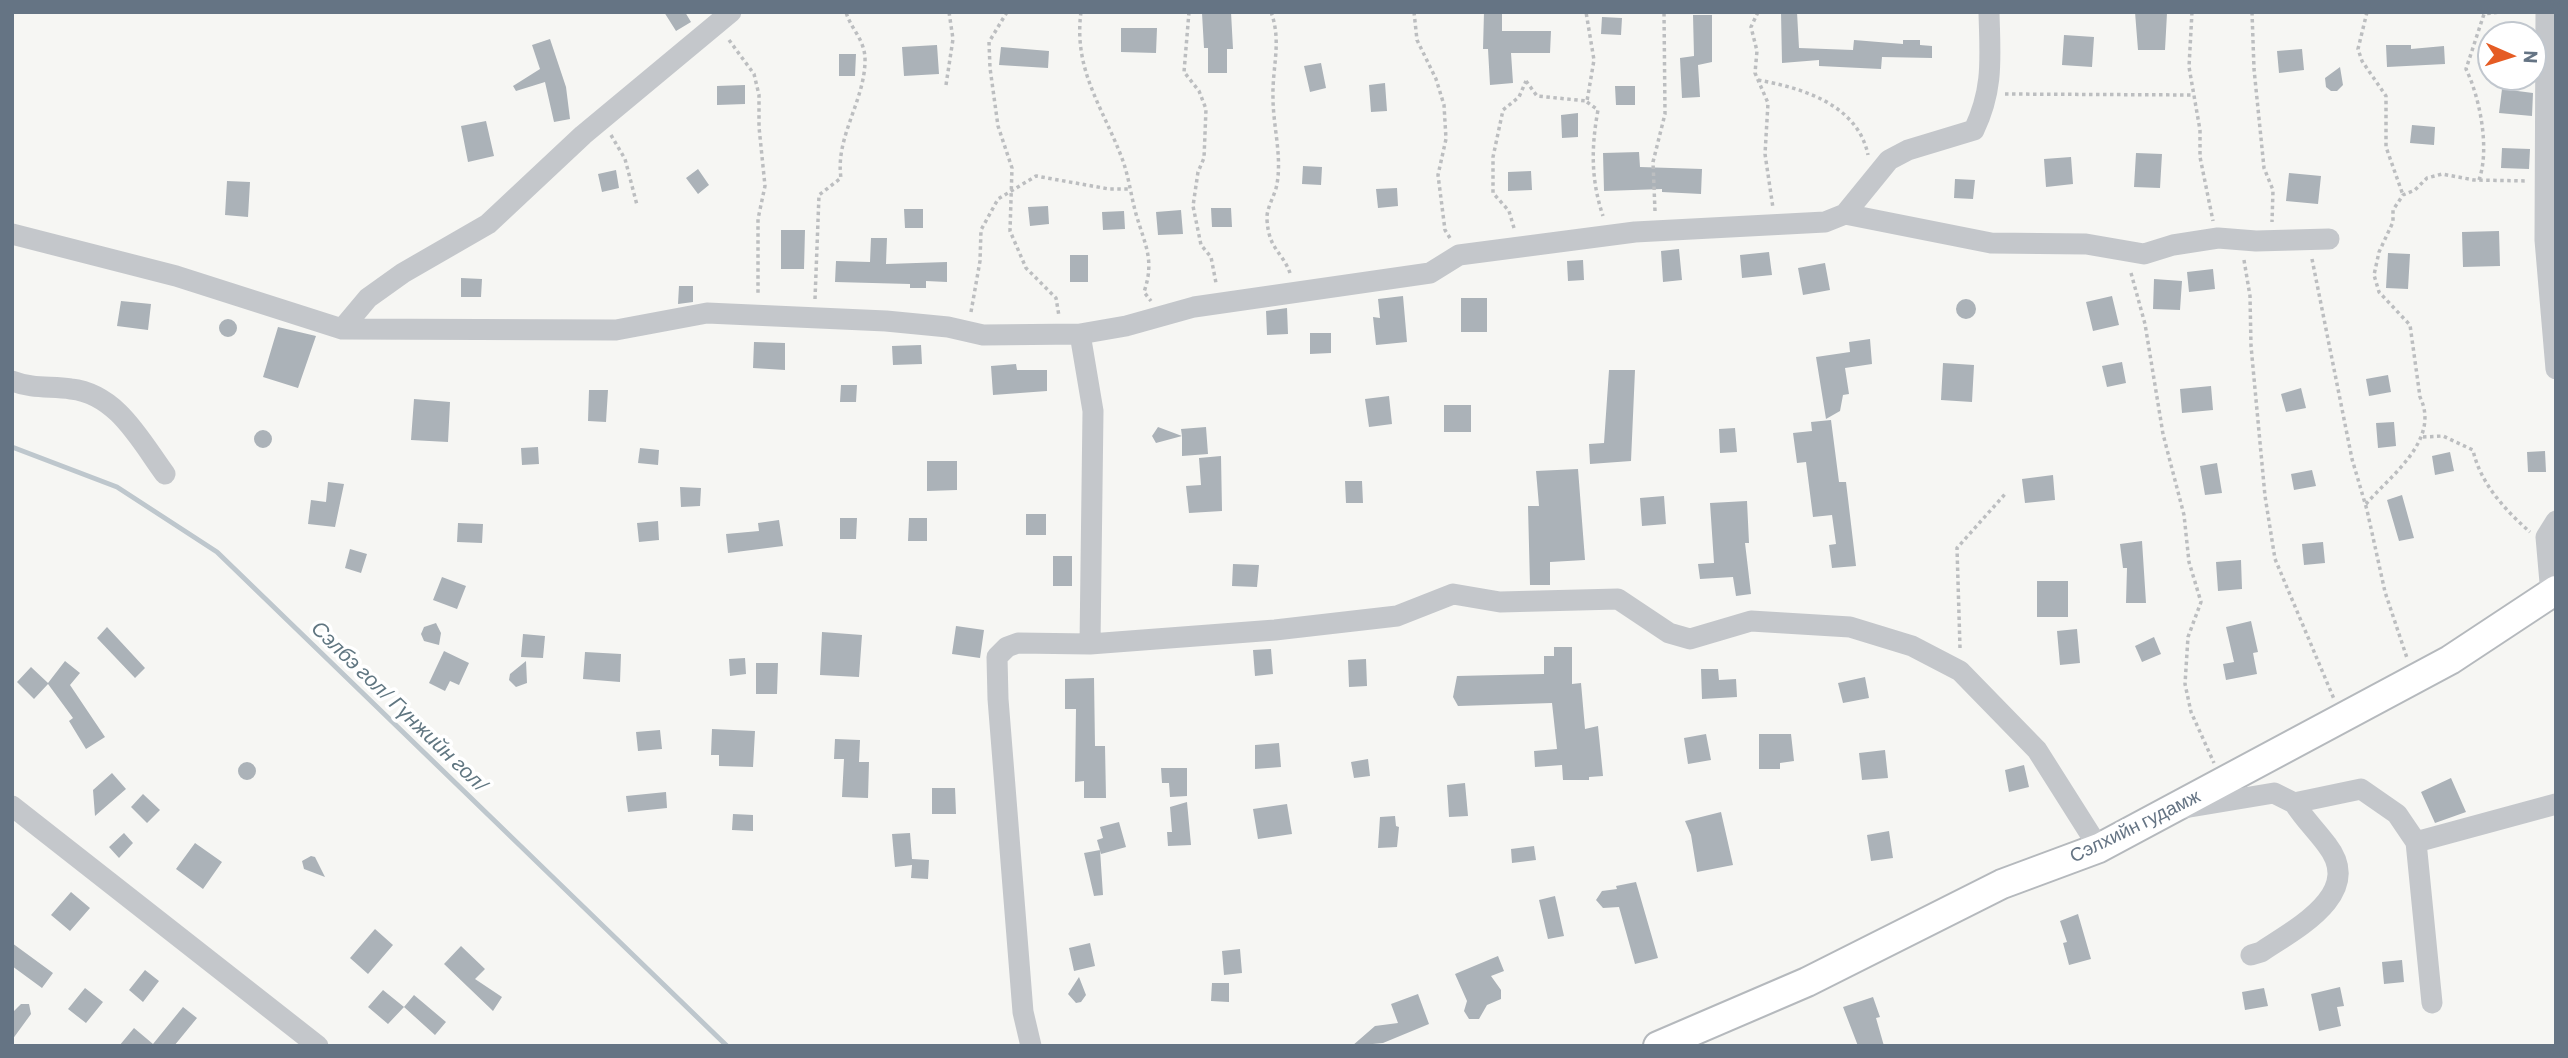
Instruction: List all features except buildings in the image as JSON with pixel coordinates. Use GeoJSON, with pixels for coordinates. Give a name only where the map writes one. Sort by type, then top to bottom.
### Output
{"type":"FeatureCollection","features":[{"type":"Feature","properties":{"kind":"main road","name":"Сэлхийн гудамж"},"geometry":{"type":"LineString","coordinates":[[1658,1046],[1808,982],[2002,884],[2099,848],[2418,678],[2554,593]]}},
{"type":"Feature","properties":{"kind":"street"},"geometry":{"type":"LineString","coordinates":[[12,234],[176,276],[342,329],[616,330],[707,313],[817,317],[948,327],[984,335],[1069,335],[1126,327],[1164,315],[1220,303],[1430,273],[1459,255],[1653,230],[1825,222],[1845,214],[1889,160],[1908,150],[1974,130],[1989,93],[1989,12]]}},
{"type":"Feature","properties":{"kind":"street"},"geometry":{"type":"LineString","coordinates":[[2546,12],[2545,240],[2556,369]]}},
{"type":"Feature","properties":{"kind":"street"},"geometry":{"type":"LineString","coordinates":[[342,329],[368,298],[403,273],[488,224],[605,116],[724,18]]}},
{"type":"Feature","properties":{"kind":"street"},"geometry":{"type":"LineString","coordinates":[[1845,214],[1991,243],[2086,244],[2144,254],[2173,245],[2218,238],[2320,239]]}},
{"type":"Feature","properties":{"kind":"street"},"geometry":{"type":"LineString","coordinates":[[1069,335],[1093,411],[1090,643]]}},
{"type":"Feature","properties":{"kind":"street"},"geometry":{"type":"LineString","coordinates":[[12,381],[32,388],[72,389],[103,398],[127,421],[164,474]]}},
{"type":"Feature","properties":{"kind":"street"},"geometry":{"type":"LineString","coordinates":[[2554,593],[2547,541],[2556,521]]}},
{"type":"Feature","properties":{"kind":"street"},"geometry":{"type":"LineString","coordinates":[[1031,1046],[1023,1012],[998,699],[998,657],[1007,647],[1018,643],[1090,643],[1275,630],[1397,616],[1453,594],[1500,602],[1618,599],[1669,634],[1690,639],[1751,621],[1850,627],[1912,646],[1960,671],[2037,750],[2099,848]]}},
{"type":"Feature","properties":{"kind":"street"},"geometry":{"type":"LineString","coordinates":[[2294,803],[2361,789],[2397,814],[2416,842],[2432,1003]]}},
{"type":"Feature","properties":{"kind":"street"},"geometry":{"type":"LineString","coordinates":[[2173,810],[2274,793],[2294,803],[2308,826],[2328,846],[2339,869],[2336,891],[2317,914],[2261,952],[2251,955]]}},
{"type":"Feature","properties":{"kind":"street"},"geometry":{"type":"LineString","coordinates":[[2416,842],[2556,804]]}},
{"type":"Feature","properties":{"kind":"street"},"geometry":{"type":"LineString","coordinates":[[12,806],[318,1046]]}},
{"type":"Feature","properties":{"kind":"path"},"geometry":{"type":"LineString","coordinates":[[817,317],[814,298],[819,195],[841,178],[838,162],[862,84],[865,60],[860,36],[846,12]]}},
{"type":"Feature","properties":{"kind":"path"},"geometry":{"type":"LineString","coordinates":[[946,85],[953,39],[949,12]]}},
{"type":"Feature","properties":{"kind":"path"},"geometry":{"type":"LineString","coordinates":[[1007,12],[989,42],[998,126],[1010,161],[1010,231],[1026,268],[1056,298],[1069,335]]}},
{"type":"Feature","properties":{"kind":"path"},"geometry":{"type":"LineString","coordinates":[[1081,12],[1081,61],[1093,97],[1123,163],[1151,272],[1144,292],[1164,315]]}},
{"type":"Feature","properties":{"kind":"path"},"geometry":{"type":"LineString","coordinates":[[1189,12],[1184,72],[1199,91],[1206,109],[1207,132],[1193,206],[1200,245],[1211,257],[1220,303]]}},
{"type":"Feature","properties":{"kind":"path"},"geometry":{"type":"LineString","coordinates":[[1271,12],[1278,30],[1272,96],[1279,161],[1277,185],[1266,217],[1273,249],[1286,263],[1296,292]]}},
{"type":"Feature","properties":{"kind":"path"},"geometry":{"type":"LineString","coordinates":[[1414,12],[1417,40],[1444,105],[1446,139],[1438,175],[1445,230],[1459,255]]}},
{"type":"Feature","properties":{"kind":"path"},"geometry":{"type":"LineString","coordinates":[[1586,12],[1594,60],[1587,101]]}},
{"type":"Feature","properties":{"kind":"path"},"geometry":{"type":"LineString","coordinates":[[1653,230],[1656,206],[1653,162],[1665,114],[1664,12]]}},
{"type":"Feature","properties":{"kind":"path"},"geometry":{"type":"LineString","coordinates":[[1758,12],[1751,27],[1757,51],[1755,73],[1768,103],[1765,154],[1775,224]]}},
{"type":"Feature","properties":{"kind":"path"},"geometry":{"type":"LineString","coordinates":[[2192,12],[2189,67],[2200,130],[2200,157],[2218,238]]}},
{"type":"Feature","properties":{"kind":"path"},"geometry":{"type":"LineString","coordinates":[[2252,12],[2254,69],[2263,158],[2273,190],[2270,214],[2278,240]]}},
{"type":"Feature","properties":{"kind":"path"},"geometry":{"type":"LineString","coordinates":[[2367,12],[2358,49],[2362,61],[2386,96],[2386,147],[2403,195]]}},
{"type":"Feature","properties":{"kind":"path"},"geometry":{"type":"LineString","coordinates":[[2479,180],[2484,166],[2482,128],[2475,87],[2466,69],[2484,14],[2496,12]]}},
{"type":"Feature","properties":{"kind":"path"},"geometry":{"type":"LineString","coordinates":[[724,18],[754,74],[759,95],[759,127],[765,186],[758,219],[757,280],[760,315]]}},
{"type":"Feature","properties":{"kind":"path"},"geometry":{"type":"LineString","coordinates":[[1758,80],[1821,99],[1854,121],[1865,141],[1873,177]]}},
{"type":"Feature","properties":{"kind":"path"},"geometry":{"type":"LineString","coordinates":[[1521,247],[1509,211],[1493,193],[1493,157],[1503,110],[1519,97],[1526,81],[1537,96],[1587,101],[1598,110],[1591,153],[1597,199],[1610,235]]}},
{"type":"Feature","properties":{"kind":"path"},"geometry":{"type":"LineString","coordinates":[[1989,93],[2037,96],[2193,95]]}},
{"type":"Feature","properties":{"kind":"path"},"geometry":{"type":"LineString","coordinates":[[605,116],[613,142],[625,159],[637,205]]}},
{"type":"Feature","properties":{"kind":"path"},"geometry":{"type":"LineString","coordinates":[[2366,504],[2396,474],[2423,437],[2425,407],[2420,397],[2410,325],[2379,292],[2374,275],[2379,252],[2393,222],[2393,209],[2403,195],[2415,190],[2427,178],[2442,174],[2479,180],[2546,182]]}},
{"type":"Feature","properties":{"kind":"path"},"geometry":{"type":"LineString","coordinates":[[969,332],[980,261],[981,230],[998,199],[1036,176],[1109,189],[1130,189]]}},
{"type":"Feature","properties":{"kind":"path"},"geometry":{"type":"LineString","coordinates":[[2320,239],[2312,263],[2339,381],[2342,418],[2398,634],[2418,678]]}},
{"type":"Feature","properties":{"kind":"path"},"geometry":{"type":"LineString","coordinates":[[2244,240],[2267,522],[2275,559],[2321,665],[2329,692],[2346,717]]}},
{"type":"Feature","properties":{"kind":"path"},"geometry":{"type":"LineString","coordinates":[[2130,253],[2132,280],[2145,324],[2163,434],[2184,514],[2189,562],[2201,602],[2186,654],[2188,703],[2225,782]]}},
{"type":"Feature","properties":{"kind":"path"},"geometry":{"type":"LineString","coordinates":[[2423,437],[2443,436],[2473,450],[2475,460],[2501,505],[2531,533],[2547,541]]}},
{"type":"Feature","properties":{"kind":"path"},"geometry":{"type":"LineString","coordinates":[[1960,671],[1957,548],[2006,493]]}},
{"type":"Feature","properties":{"kind":"waterway","name":"Сэлбэ гол/ Гүнжийн гол/"},"geometry":{"type":"LineString","coordinates":[[12,447],[117,487],[217,552],[727,1046]]}}]}
